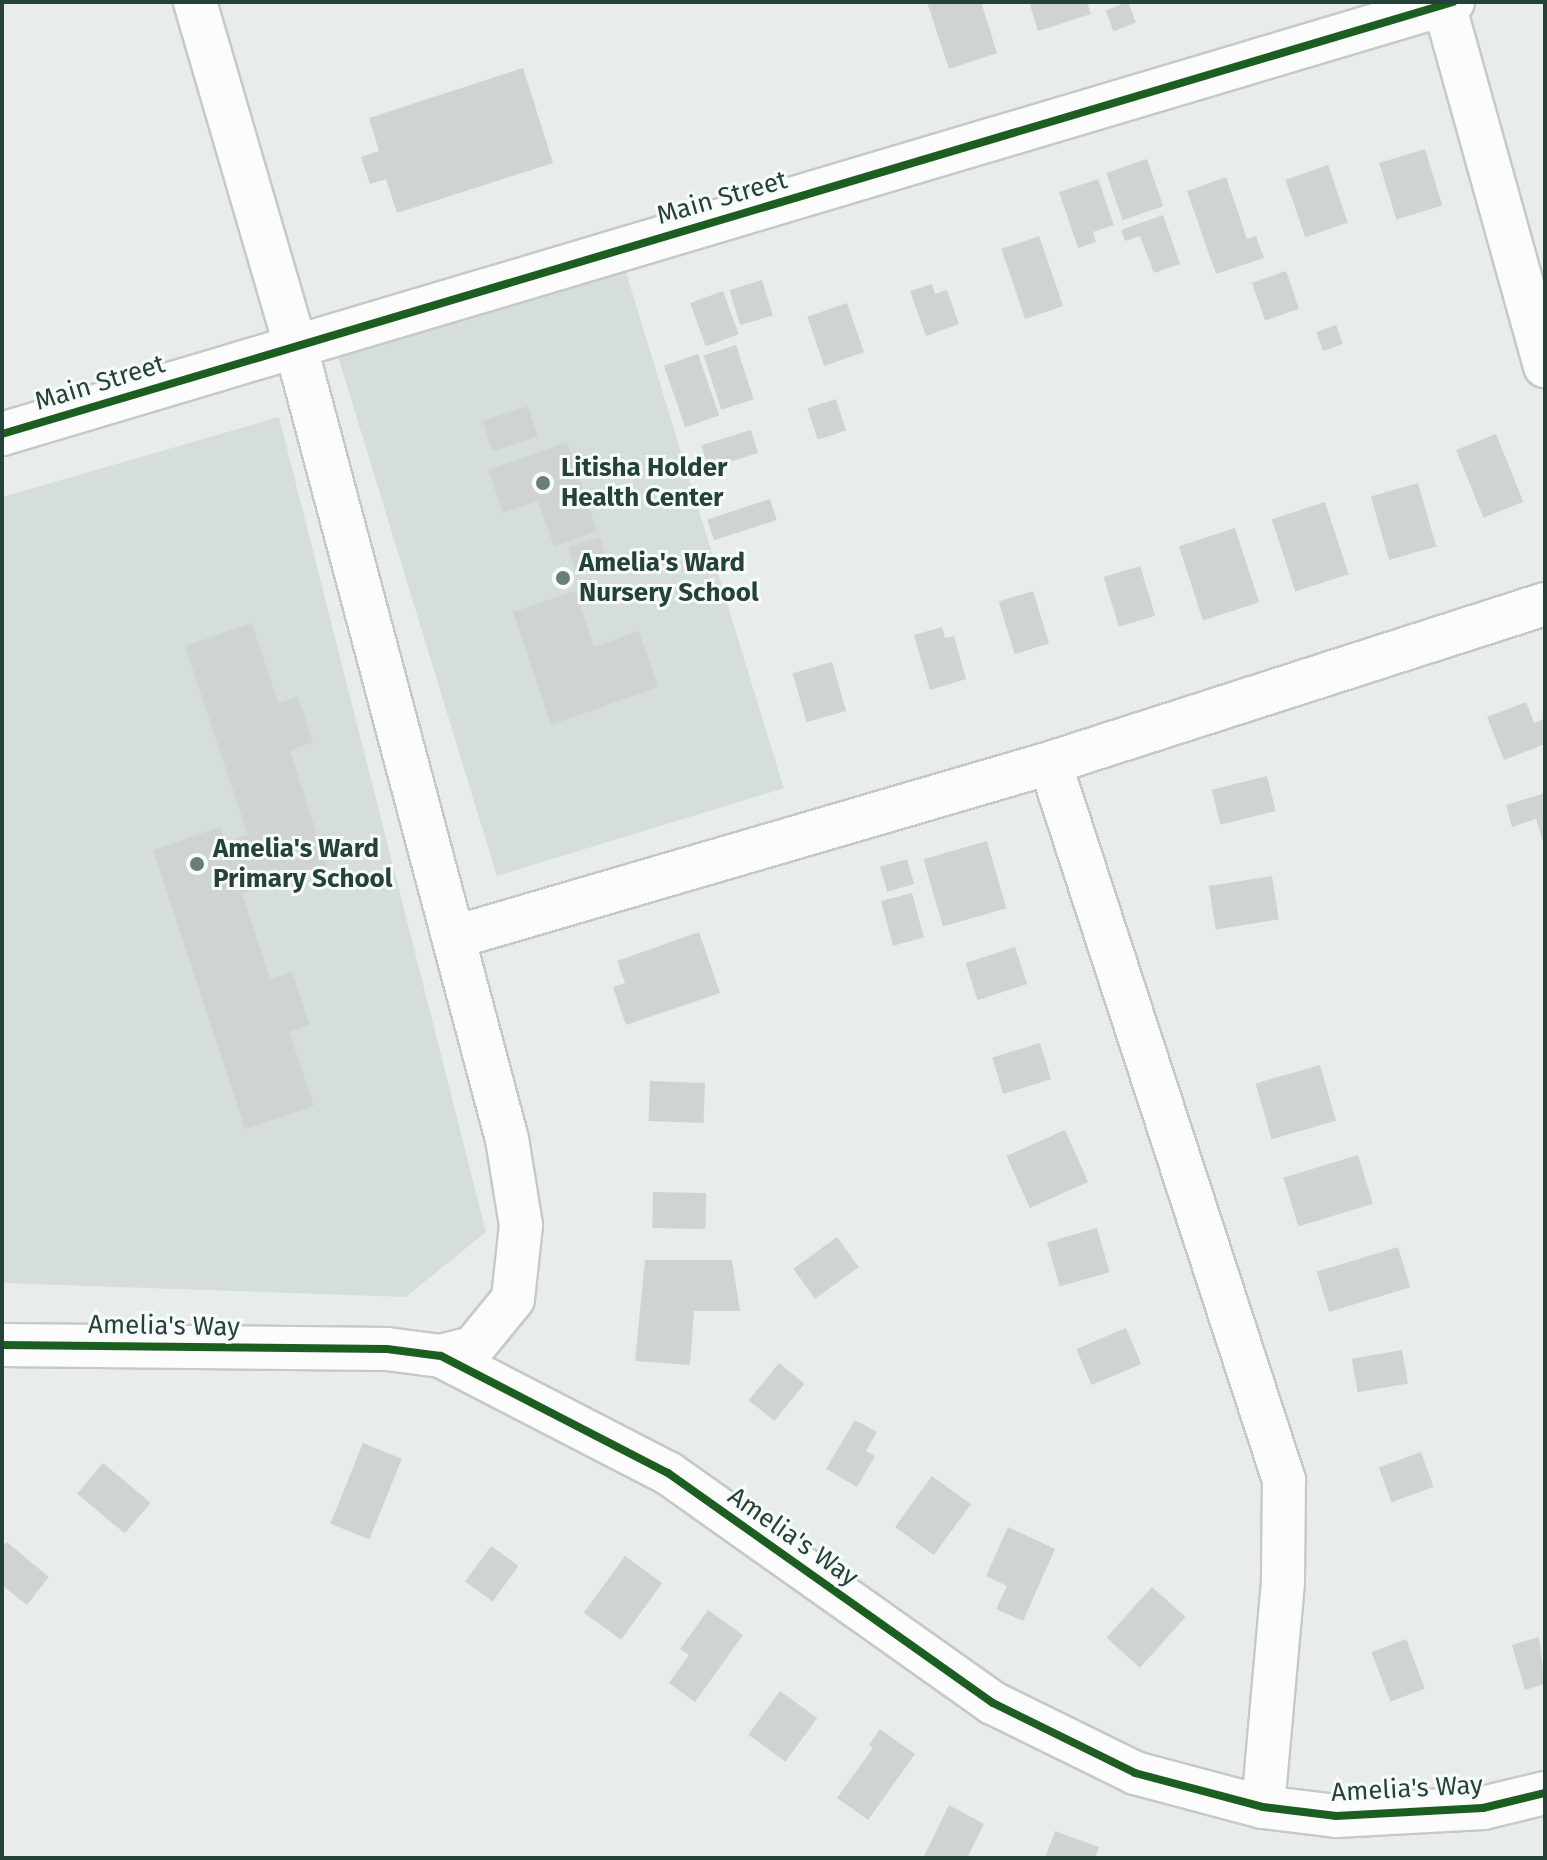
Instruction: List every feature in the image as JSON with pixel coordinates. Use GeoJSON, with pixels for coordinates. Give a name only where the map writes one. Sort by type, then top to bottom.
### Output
{"type":"FeatureCollection","features":[{"type":"Feature","properties":{"kind":"street"},"geometry":{"type":"LineString","coordinates":[[195,2],[295,344],[507,1139],[521,1225],[520,1266],[513,1299],[473,1348],[441,1356]]}},
{"type":"Feature","properties":{"kind":"street"},"geometry":{"type":"LineString","coordinates":[[1449,5],[1545,366]]}},
{"type":"Feature","properties":{"kind":"street","name":"Main Street"},"geometry":{"type":"LineString","coordinates":[[2,434],[295,344],[1449,5]]}},
{"type":"Feature","properties":{"kind":"street"},"geometry":{"type":"LineString","coordinates":[[455,937],[1050,763],[1545,604]]}},
{"type":"Feature","properties":{"kind":"street"},"geometry":{"type":"LineString","coordinates":[[1050,763],[1284,1480],[1283,1582],[1263,1807]]}},
{"type":"Feature","properties":{"kind":"street","name":"Amelia's Way"},"geometry":{"type":"LineString","coordinates":[[5,1349],[387,1349],[441,1356],[668,1473],[993,1703],[1135,1773],[1263,1807],[1336,1816],[1483,1808],[1545,1793]]}},
{"type":"Feature","properties":{"kind":"shaded area","name":"Amelia's Ward Nursery School"},"geometry":{"type":"Polygon","coordinates":[[[625,269],[784,788],[497,876],[338,357],[625,269]]]}},
{"type":"Feature","properties":{"kind":"shaded area","name":"Amelia's Ward Primary School"},"geometry":{"type":"Polygon","coordinates":[[[279,417],[486,1232],[406,1297],[2,1283],[2,497],[279,417]]]}},
{"type":"Feature","properties":{"kind":"building"},"geometry":{"type":"Polygon","coordinates":[[[927,2],[981,2],[997,53],[949,69],[927,2]]]}},
{"type":"Feature","properties":{"kind":"building"},"geometry":{"type":"Polygon","coordinates":[[[1029,2],[1087,2],[1091,14],[1038,31],[1029,2]]]}},
{"type":"Feature","properties":{"kind":"building"},"geometry":{"type":"Polygon","coordinates":[[[1128,2],[1136,23],[1113,31],[1106,11],[1128,2]]]}},
{"type":"Feature","properties":{"kind":"building"},"geometry":{"type":"Polygon","coordinates":[[[523,68],[553,163],[397,213],[386,179],[370,184],[361,157],[379,151],[369,118],[523,68]]]}},
{"type":"Feature","properties":{"kind":"building"},"geometry":{"type":"Polygon","coordinates":[[[1425,149],[1442,205],[1396,219],[1379,163],[1425,149]]]}},
{"type":"Feature","properties":{"kind":"building"},"geometry":{"type":"Polygon","coordinates":[[[1147,159],[1163,206],[1123,220],[1106,173],[1147,159]]]}},
{"type":"Feature","properties":{"kind":"building"},"geometry":{"type":"Polygon","coordinates":[[[1328,165],[1348,223],[1305,237],[1285,180],[1328,165]]]}},
{"type":"Feature","properties":{"kind":"building"},"geometry":{"type":"Polygon","coordinates":[[[1226,177],[1247,239],[1256,236],[1264,258],[1216,274],[1187,191],[1226,177]]]}},
{"type":"Feature","properties":{"kind":"building"},"geometry":{"type":"Polygon","coordinates":[[[1098,179],[1114,225],[1093,232],[1096,242],[1078,248],[1059,192],[1098,179]]]}},
{"type":"Feature","properties":{"kind":"building"},"geometry":{"type":"Polygon","coordinates":[[[1163,215],[1180,264],[1154,273],[1140,236],[1125,241],[1121,230],[1163,215]]]}},
{"type":"Feature","properties":{"kind":"building"},"geometry":{"type":"Polygon","coordinates":[[[1039,236],[1063,306],[1025,319],[1001,249],[1039,236]]]}},
{"type":"Feature","properties":{"kind":"building"},"geometry":{"type":"Polygon","coordinates":[[[1286,271],[1299,309],[1265,321],[1252,283],[1286,271]]]}},
{"type":"Feature","properties":{"kind":"building"},"geometry":{"type":"Polygon","coordinates":[[[762,280],[773,315],[740,325],[729,290],[762,280]]]}},
{"type":"Feature","properties":{"kind":"building"},"geometry":{"type":"Polygon","coordinates":[[[932,284],[935,294],[947,290],[959,324],[926,336],[910,291],[932,284]]]}},
{"type":"Feature","properties":{"kind":"building"},"geometry":{"type":"Polygon","coordinates":[[[723,291],[739,334],[706,346],[690,303],[723,291]]]}},
{"type":"Feature","properties":{"kind":"building"},"geometry":{"type":"Polygon","coordinates":[[[847,303],[864,352],[824,366],[807,317],[847,303]]]}},
{"type":"Feature","properties":{"kind":"building"},"geometry":{"type":"Polygon","coordinates":[[[1336,325],[1343,344],[1323,351],[1316,332],[1336,325]]]}},
{"type":"Feature","properties":{"kind":"building"},"geometry":{"type":"Polygon","coordinates":[[[736,345],[754,399],[721,410],[704,356],[736,345]]]}},
{"type":"Feature","properties":{"kind":"building"},"geometry":{"type":"Polygon","coordinates":[[[698,354],[719,415],[685,427],[664,366],[698,354]]]}},
{"type":"Feature","properties":{"kind":"building"},"geometry":{"type":"Polygon","coordinates":[[[836,399],[846,430],[818,440],[807,408],[836,399]]]}},
{"type":"Feature","properties":{"kind":"building"},"geometry":{"type":"Polygon","coordinates":[[[528,406],[538,436],[492,451],[482,421],[528,406]]]}},
{"type":"Feature","properties":{"kind":"building"},"geometry":{"type":"Polygon","coordinates":[[[751,430],[758,453],[708,468],[701,445],[751,430]]]}},
{"type":"Feature","properties":{"kind":"building"},"geometry":{"type":"Polygon","coordinates":[[[1496,434],[1523,502],[1483,518],[1456,450],[1496,434]]]}},
{"type":"Feature","properties":{"kind":"building"},"geometry":{"type":"Polygon","coordinates":[[[567,442],[597,531],[554,547],[538,501],[503,513],[488,470],[567,442]]]}},
{"type":"Feature","properties":{"kind":"building"},"geometry":{"type":"Polygon","coordinates":[[[1418,483],[1436,546],[1389,560],[1371,497],[1418,483]]]}},
{"type":"Feature","properties":{"kind":"building"},"geometry":{"type":"Polygon","coordinates":[[[770,499],[777,520],[714,540],[707,519],[770,499]]]}},
{"type":"Feature","properties":{"kind":"building"},"geometry":{"type":"Polygon","coordinates":[[[1325,502],[1348,574],[1295,592],[1272,519],[1325,502]]]}},
{"type":"Feature","properties":{"kind":"building"},"geometry":{"type":"Polygon","coordinates":[[[1235,528],[1259,602],[1203,620],[1179,546],[1235,528]]]}},
{"type":"Feature","properties":{"kind":"building"},"geometry":{"type":"Polygon","coordinates":[[[600,537],[607,560],[575,570],[568,547],[600,537]]]}},
{"type":"Feature","properties":{"kind":"building"},"geometry":{"type":"Polygon","coordinates":[[[1140,566],[1155,616],[1119,627],[1104,577],[1140,566]]]}},
{"type":"Feature","properties":{"kind":"building"},"geometry":{"type":"Polygon","coordinates":[[[575,591],[594,647],[639,631],[658,687],[551,725],[513,612],[575,591]]]}},
{"type":"Feature","properties":{"kind":"building"},"geometry":{"type":"Polygon","coordinates":[[[1033,591],[1049,644],[1015,654],[999,602],[1033,591]]]}},
{"type":"Feature","properties":{"kind":"building"},"geometry":{"type":"Polygon","coordinates":[[[252,623],[278,703],[298,696],[313,742],[290,751],[327,865],[242,893],[270,979],[292,972],[310,1025],[289,1032],[314,1106],[245,1129],[153,850],[220,827],[225,842],[248,835],[185,646],[252,623]]]}},
{"type":"Feature","properties":{"kind":"building"},"geometry":{"type":"Polygon","coordinates":[[[942,627],[945,638],[954,636],[966,679],[930,690],[914,635],[942,627]]]}},
{"type":"Feature","properties":{"kind":"building"},"geometry":{"type":"Polygon","coordinates":[[[832,662],[846,711],[807,722],[793,673],[832,662]]]}},
{"type":"Feature","properties":{"kind":"building"},"geometry":{"type":"Polygon","coordinates":[[[1526,702],[1534,723],[1545,718],[1545,744],[1504,760],[1487,717],[1526,702]]]}},
{"type":"Feature","properties":{"kind":"building"},"geometry":{"type":"Polygon","coordinates":[[[1267,776],[1276,811],[1220,825],[1212,790],[1267,776]]]}},
{"type":"Feature","properties":{"kind":"building"},"geometry":{"type":"Polygon","coordinates":[[[1545,793],[1544,845],[1536,819],[1512,827],[1506,805],[1545,793]]]}},
{"type":"Feature","properties":{"kind":"building"},"geometry":{"type":"Polygon","coordinates":[[[987,841],[1006,908],[943,926],[924,859],[987,841]]]}},
{"type":"Feature","properties":{"kind":"building"},"geometry":{"type":"Polygon","coordinates":[[[907,859],[914,884],[887,892],[880,867],[907,859]]]}},
{"type":"Feature","properties":{"kind":"building"},"geometry":{"type":"Polygon","coordinates":[[[1272,876],[1279,919],[1216,929],[1209,886],[1272,876]]]}},
{"type":"Feature","properties":{"kind":"building"},"geometry":{"type":"Polygon","coordinates":[[[912,893],[924,937],[893,946],[881,901],[912,893]]]}},
{"type":"Feature","properties":{"kind":"building"},"geometry":{"type":"Polygon","coordinates":[[[699,932],[720,993],[626,1025],[613,987],[625,983],[617,961],[699,932]]]}},
{"type":"Feature","properties":{"kind":"building"},"geometry":{"type":"Polygon","coordinates":[[[1015,947],[1027,984],[978,1000],[966,963],[1015,947]]]}},
{"type":"Feature","properties":{"kind":"building"},"geometry":{"type":"Polygon","coordinates":[[[1040,1043],[1051,1079],[1003,1094],[992,1058],[1040,1043]]]}},
{"type":"Feature","properties":{"kind":"building"},"geometry":{"type":"Polygon","coordinates":[[[1320,1065],[1336,1121],[1272,1139],[1256,1083],[1320,1065]]]}},
{"type":"Feature","properties":{"kind":"building"},"geometry":{"type":"Polygon","coordinates":[[[650,1081],[705,1083],[704,1123],[649,1121],[650,1081]]]}},
{"type":"Feature","properties":{"kind":"building"},"geometry":{"type":"Polygon","coordinates":[[[1065,1130],[1088,1182],[1030,1208],[1007,1156],[1065,1130]]]}},
{"type":"Feature","properties":{"kind":"building"},"geometry":{"type":"Polygon","coordinates":[[[1358,1155],[1373,1204],[1298,1227],[1283,1178],[1358,1155]]]}},
{"type":"Feature","properties":{"kind":"building"},"geometry":{"type":"Polygon","coordinates":[[[653,1192],[706,1193],[705,1229],[652,1228],[653,1192]]]}},
{"type":"Feature","properties":{"kind":"building"},"geometry":{"type":"Polygon","coordinates":[[[1097,1228],[1110,1272],[1060,1287],[1047,1242],[1097,1228]]]}},
{"type":"Feature","properties":{"kind":"building"},"geometry":{"type":"Polygon","coordinates":[[[837,1237],[859,1267],[815,1299],[793,1269],[837,1237]]]}},
{"type":"Feature","properties":{"kind":"building"},"geometry":{"type":"Polygon","coordinates":[[[1398,1247],[1410,1287],[1329,1312],[1317,1272],[1398,1247]]]}},
{"type":"Feature","properties":{"kind":"building"},"geometry":{"type":"Polygon","coordinates":[[[645,1260],[732,1260],[740,1311],[694,1311],[690,1365],[635,1361],[645,1260]]]}},
{"type":"Feature","properties":{"kind":"building"},"geometry":{"type":"Polygon","coordinates":[[[1126,1328],[1141,1364],[1092,1385],[1076,1349],[1126,1328]]]}},
{"type":"Feature","properties":{"kind":"building"},"geometry":{"type":"Polygon","coordinates":[[[1402,1350],[1408,1383],[1358,1392],[1352,1359],[1402,1350]]]}},
{"type":"Feature","properties":{"kind":"building"},"geometry":{"type":"Polygon","coordinates":[[[779,1363],[805,1384],[774,1421],[749,1400],[779,1363]]]}},
{"type":"Feature","properties":{"kind":"building"},"geometry":{"type":"Polygon","coordinates":[[[855,1420],[877,1432],[866,1451],[875,1456],[857,1487],[826,1469],[855,1420]]]}},
{"type":"Feature","properties":{"kind":"building"},"geometry":{"type":"Polygon","coordinates":[[[363,1443],[402,1459],[369,1539],[330,1524],[363,1443]]]}},
{"type":"Feature","properties":{"kind":"building"},"geometry":{"type":"Polygon","coordinates":[[[1421,1452],[1434,1487],[1391,1502],[1379,1467],[1421,1452]]]}},
{"type":"Feature","properties":{"kind":"building"},"geometry":{"type":"Polygon","coordinates":[[[103,1463],[150,1503],[125,1533],[77,1494],[103,1463]]]}},
{"type":"Feature","properties":{"kind":"building"},"geometry":{"type":"Polygon","coordinates":[[[932,1476],[971,1504],[934,1555],[895,1527],[932,1476]]]}},
{"type":"Feature","properties":{"kind":"building"},"geometry":{"type":"Polygon","coordinates":[[[1008,1527],[1055,1549],[1023,1621],[996,1609],[1007,1586],[986,1576],[1008,1527]]]}},
{"type":"Feature","properties":{"kind":"building"},"geometry":{"type":"Polygon","coordinates":[[[7,1542],[49,1577],[27,1605],[2,1585],[2,1548],[7,1542]]]}},
{"type":"Feature","properties":{"kind":"building"},"geometry":{"type":"Polygon","coordinates":[[[491,1546],[519,1566],[493,1602],[465,1582],[491,1546]]]}},
{"type":"Feature","properties":{"kind":"building"},"geometry":{"type":"Polygon","coordinates":[[[625,1556],[662,1583],[621,1640],[584,1613],[625,1556]]]}},
{"type":"Feature","properties":{"kind":"building"},"geometry":{"type":"Polygon","coordinates":[[[1152,1587],[1185,1617],[1140,1668],[1106,1638],[1152,1587]]]}},
{"type":"Feature","properties":{"kind":"building"},"geometry":{"type":"Polygon","coordinates":[[[708,1610],[743,1635],[695,1702],[669,1683],[689,1655],[680,1649],[708,1610]]]}},
{"type":"Feature","properties":{"kind":"building"},"geometry":{"type":"Polygon","coordinates":[[[1539,1637],[1545,1684],[1525,1690],[1512,1645],[1539,1637]]]}},
{"type":"Feature","properties":{"kind":"building"},"geometry":{"type":"Polygon","coordinates":[[[1406,1639],[1425,1688],[1390,1702],[1371,1652],[1406,1639]]]}},
{"type":"Feature","properties":{"kind":"building"},"geometry":{"type":"Polygon","coordinates":[[[780,1691],[817,1718],[785,1762],[748,1735],[780,1691]]]}},
{"type":"Feature","properties":{"kind":"building"},"geometry":{"type":"Polygon","coordinates":[[[880,1729],[915,1754],[868,1820],[837,1798],[873,1748],[869,1745],[880,1729]]]}},
{"type":"Feature","properties":{"kind":"building"},"geometry":{"type":"Polygon","coordinates":[[[949,1805],[984,1824],[967,1858],[923,1858],[949,1805]]]}},
{"type":"Feature","properties":{"kind":"building"},"geometry":{"type":"Polygon","coordinates":[[[1055,1831],[1099,1847],[1095,1858],[1045,1858],[1055,1831]]]}},
{"type":"Feature","properties":{"kind":"cycle path"},"geometry":{"type":"LineString","coordinates":[[2,434],[1453,2]]}},
{"type":"Feature","properties":{"kind":"cycle path"},"geometry":{"type":"LineString","coordinates":[[2,1345],[387,1349],[441,1356],[668,1473],[993,1703],[1135,1773],[1263,1807],[1336,1816],[1483,1808],[1545,1793]]}},
{"type":"Feature","properties":{"kind":"place","name":"Litisha Holder Health Center"},"geometry":{"type":"Point","coordinates":[543,483]}},
{"type":"Feature","properties":{"kind":"place","name":"Amelia's Ward Nursery School"},"geometry":{"type":"Point","coordinates":[563,578]}},
{"type":"Feature","properties":{"kind":"place","name":"Amelia's Ward Primary School"},"geometry":{"type":"Point","coordinates":[197,864]}}]}
